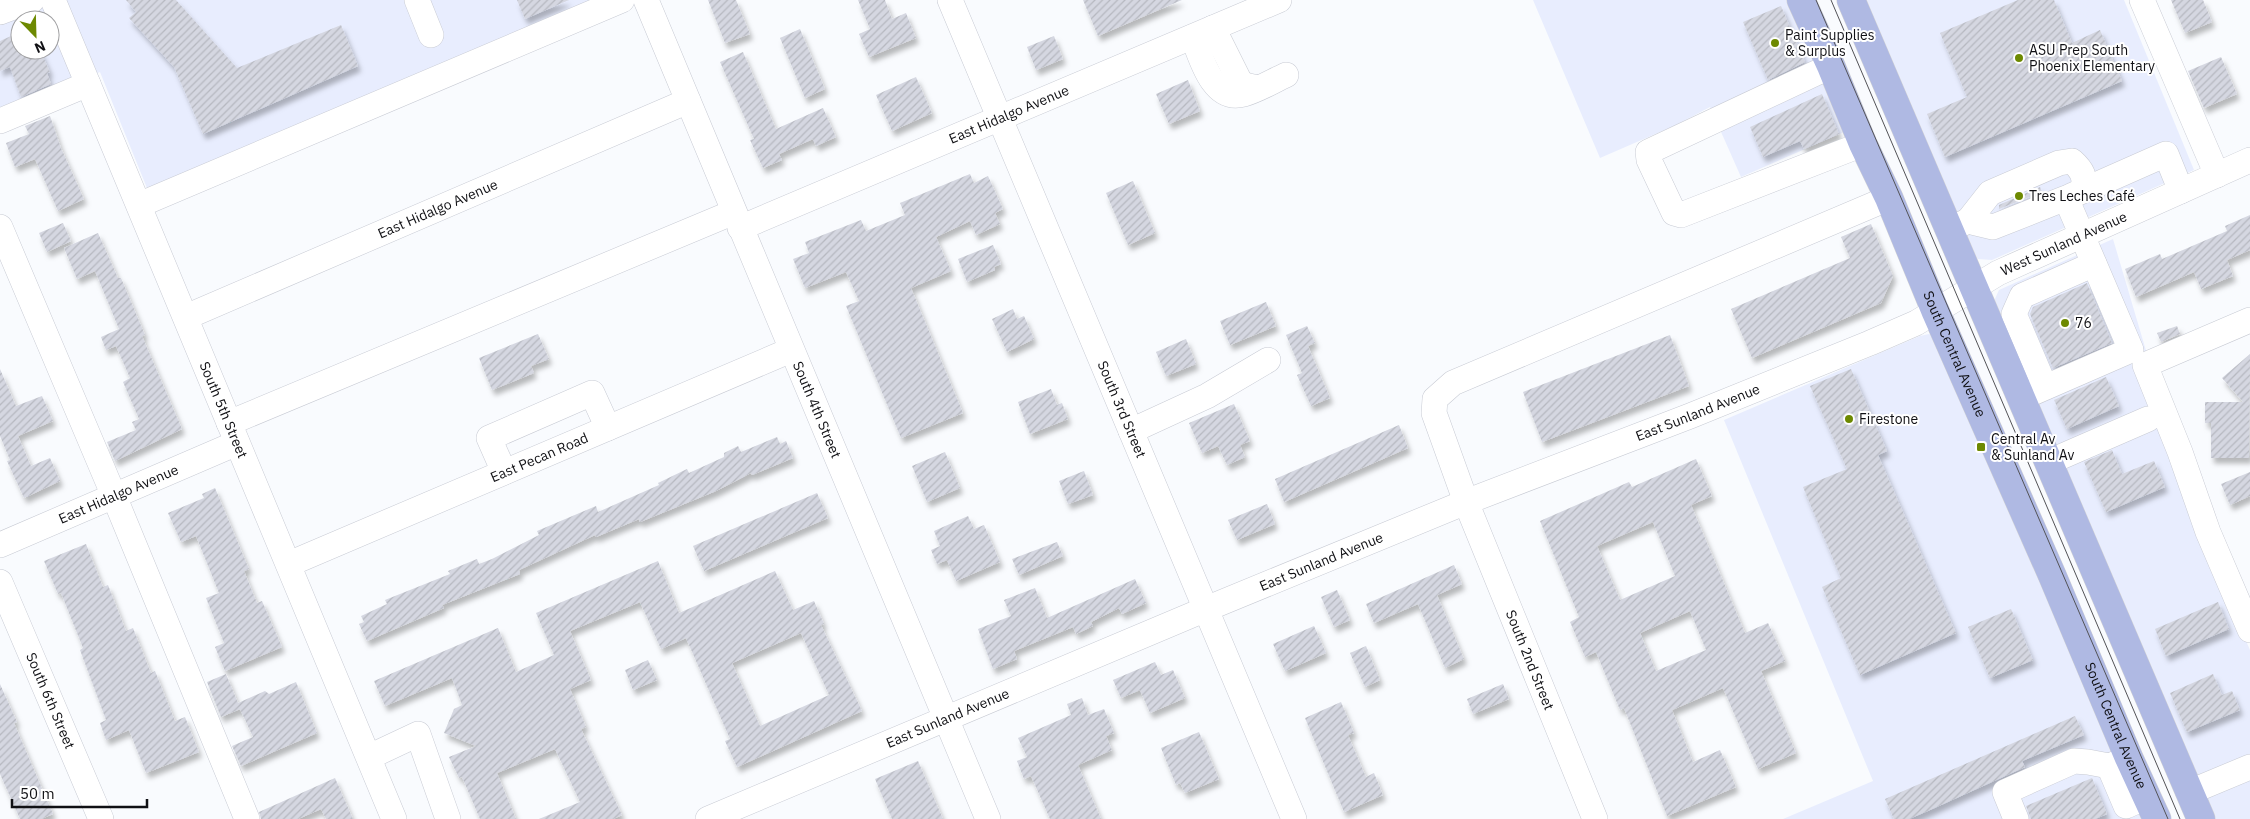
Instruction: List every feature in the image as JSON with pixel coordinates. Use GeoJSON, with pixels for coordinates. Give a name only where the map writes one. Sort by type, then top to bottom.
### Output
{"type":"FeatureCollection","features":[{"type":"Feature","properties":{"kind":"main road","name":"South Central Avenue"},"geometry":{"type":"LineString","coordinates":[[1801,0],[2052,575],[2119,762],[2152,808]]}},
{"type":"Feature","properties":{"kind":"main road"},"geometry":{"type":"LineString","coordinates":[[1851,0],[1959,225],[1975,288],[2033,393],[2049,462],[2201,819]]}},
{"type":"Feature","properties":{"kind":"street"},"geometry":{"type":"LineString","coordinates":[[0,12],[32,0]]}},
{"type":"Feature","properties":{"kind":"street","name":"South 5th Street"},"geometry":{"type":"LineString","coordinates":[[53,0],[394,819]]}},
{"type":"Feature","properties":{"kind":"street"},"geometry":{"type":"LineString","coordinates":[[418,0],[431,35]]}},
{"type":"Feature","properties":{"kind":"street"},"geometry":{"type":"LineString","coordinates":[[139,205],[622,0]]}},
{"type":"Feature","properties":{"kind":"street","name":"South 4th Street"},"geometry":{"type":"LineString","coordinates":[[646,0],[988,819]]}},
{"type":"Feature","properties":{"kind":"street","name":"South 3rd Street"},"geometry":{"type":"LineString","coordinates":[[950,0],[1294,819]]}},
{"type":"Feature","properties":{"kind":"street","name":"East Hidalgo Avenue"},"geometry":{"type":"LineString","coordinates":[[0,545],[114,496],[233,433],[737,220],[1000,119],[1279,0]]}},
{"type":"Feature","properties":{"kind":"street"},"geometry":{"type":"LineString","coordinates":[[2142,0],[2217,175]]}},
{"type":"Feature","properties":{"kind":"street"},"geometry":{"type":"LineString","coordinates":[[1203,32],[1238,80],[1244,84],[1258,88],[1286,75]]}},
{"type":"Feature","properties":{"kind":"street"},"geometry":{"type":"LineString","coordinates":[[1831,66],[1648,152],[1648,160],[1674,213],[1681,215],[1863,144]]}},
{"type":"Feature","properties":{"kind":"street"},"geometry":{"type":"LineString","coordinates":[[0,121],[88,84]]}},
{"type":"Feature","properties":{"kind":"street","name":"East Hidalgo Avenue"},"geometry":{"type":"LineString","coordinates":[[186,317],[688,101]]}},
{"type":"Feature","properties":{"kind":"street"},"geometry":{"type":"LineString","coordinates":[[1959,225],[1993,227],[2166,154],[2181,191]]}},
{"type":"Feature","properties":{"kind":"street","name":"West Sunland Avenue"},"geometry":{"type":"LineString","coordinates":[[1935,310],[1998,273],[2250,160]]}},
{"type":"Feature","properties":{"kind":"street"},"geometry":{"type":"LineString","coordinates":[[1959,225],[1990,193],[2059,164],[2072,161],[2080,168],[2084,176],[2074,194],[2082,236],[2131,350],[2033,393],[2014,314],[2022,296],[2094,264]]}},
{"type":"Feature","properties":{"kind":"street","name":"South 2nd Street"},"geometry":{"type":"LineString","coordinates":[[1595,819],[1466,502],[1434,413],[1435,399],[1454,383],[1889,198]]}},
{"type":"Feature","properties":{"kind":"street"},"geometry":{"type":"LineString","coordinates":[[0,227],[114,496],[247,819]]}},
{"type":"Feature","properties":{"kind":"street","name":"East Sunland Avenue"},"geometry":{"type":"LineString","coordinates":[[708,819],[947,720],[1206,609],[1466,502],[1690,416],[1852,350],[1916,322],[1935,310]]}},
{"type":"Feature","properties":{"kind":"street"},"geometry":{"type":"LineString","coordinates":[[2250,320],[2145,365],[2180,452],[2208,532],[2250,630]]}},
{"type":"Feature","properties":{"kind":"street","name":"East Pecan Road"},"geometry":{"type":"LineString","coordinates":[[289,564],[791,350]]}},
{"type":"Feature","properties":{"kind":"street"},"geometry":{"type":"LineString","coordinates":[[1131,431],[1207,396],[1268,360]]}},
{"type":"Feature","properties":{"kind":"street"},"geometry":{"type":"LineString","coordinates":[[504,472],[489,438],[592,393],[608,428]]}},
{"type":"Feature","properties":{"kind":"street"},"geometry":{"type":"LineString","coordinates":[[2049,462],[2148,419]]}},
{"type":"Feature","properties":{"kind":"street","name":"South 6th Street"},"geometry":{"type":"LineString","coordinates":[[0,582],[101,819]]}},
{"type":"Feature","properties":{"kind":"street"},"geometry":{"type":"LineString","coordinates":[[368,757],[418,734],[448,819]]}},
{"type":"Feature","properties":{"kind":"street"},"geometry":{"type":"LineString","coordinates":[[2016,819],[2005,792],[2074,761],[2119,762]]}},
{"type":"Feature","properties":{"kind":"street"},"geometry":{"type":"LineString","coordinates":[[2190,792],[2250,767]]}},
{"type":"Feature","properties":{"kind":"shaded area"},"geometry":{"type":"Polygon","coordinates":[[[0,0],[607,0],[149,193],[100,72],[0,112],[0,0]]]}},
{"type":"Feature","properties":{"kind":"shaded area"},"geometry":{"type":"Polygon","coordinates":[[[1533,0],[1795,0],[1851,129],[1741,177],[1710,107],[1676,125],[1600,158],[1533,0]]]}},
{"type":"Feature","properties":{"kind":"shaded area","name":"ASU Prep South Phoenix Elementary"},"geometry":{"type":"Polygon","coordinates":[[[1864,0],[2124,0],[2194,170],[1992,260],[1978,259],[1973,254],[1864,0]]]}},
{"type":"Feature","properties":{"kind":"shaded area"},"geometry":{"type":"Polygon","coordinates":[[[2113,239],[2147,354],[2185,500],[2250,650],[2250,819],[2213,819],[1994,301],[1999,290],[2113,239]]]}},
{"type":"Feature","properties":{"kind":"shaded area"},"geometry":{"type":"Polygon","coordinates":[[[1929,334],[1937,336],[2145,819],[1783,819],[1873,781],[1724,420],[1920,336],[1929,334]]]}},
{"type":"Feature","properties":{"kind":"building"},"geometry":{"type":"Polygon","coordinates":[[[126,0],[176,0],[237,68],[341,25],[358,66],[203,134],[174,67],[129,18],[136,12],[126,0]]]}},
{"type":"Feature","properties":{"kind":"building"},"geometry":{"type":"Polygon","coordinates":[[[517,0],[569,0],[525,19],[517,0]]]}},
{"type":"Feature","properties":{"kind":"building"},"geometry":{"type":"Polygon","coordinates":[[[708,0],[736,0],[750,34],[725,43],[708,0]]]}},
{"type":"Feature","properties":{"kind":"building"},"geometry":{"type":"Polygon","coordinates":[[[858,0],[885,0],[892,19],[906,13],[916,38],[869,57],[859,34],[870,29],[858,0]]]}},
{"type":"Feature","properties":{"kind":"building"},"geometry":{"type":"Polygon","coordinates":[[[1083,0],[1182,0],[1098,36],[1083,0]]]}},
{"type":"Feature","properties":{"kind":"building"},"geometry":{"type":"Polygon","coordinates":[[[2018,0],[2054,0],[2072,43],[2100,30],[2122,81],[1945,157],[1927,114],[1967,97],[1940,33],[2018,0]]]}},
{"type":"Feature","properties":{"kind":"building"},"geometry":{"type":"Polygon","coordinates":[[[2171,0],[2203,0],[2212,22],[2185,33],[2171,0]]]}},
{"type":"Feature","properties":{"kind":"building","name":"Paint Supplies & Surplus"},"geometry":{"type":"Polygon","coordinates":[[[1781,6],[1805,62],[1768,80],[1743,22],[1781,6]]]}},
{"type":"Feature","properties":{"kind":"building"},"geometry":{"type":"Polygon","coordinates":[[[800,29],[825,89],[805,98],[780,38],[800,29]]]}},
{"type":"Feature","properties":{"kind":"building"},"geometry":{"type":"Polygon","coordinates":[[[10,36],[10,60],[45,60],[50,72],[47,73],[51,84],[21,97],[10,67],[0,71],[0,41],[10,36]]]}},
{"type":"Feature","properties":{"kind":"building"},"geometry":{"type":"Polygon","coordinates":[[[1054,36],[1063,59],[1036,70],[1027,47],[1054,36]]]}},
{"type":"Feature","properties":{"kind":"building"},"geometry":{"type":"Polygon","coordinates":[[[743,52],[776,129],[823,108],[836,137],[816,146],[813,139],[779,154],[782,160],[763,168],[750,140],[754,139],[720,62],[743,52]]]}},
{"type":"Feature","properties":{"kind":"building"},"geometry":{"type":"Polygon","coordinates":[[[2221,57],[2237,94],[2204,108],[2188,71],[2221,57]]]}},
{"type":"Feature","properties":{"kind":"building"},"geometry":{"type":"Polygon","coordinates":[[[916,77],[932,113],[892,131],[876,95],[916,77]]]}},
{"type":"Feature","properties":{"kind":"building"},"geometry":{"type":"Polygon","coordinates":[[[1188,80],[1200,111],[1169,124],[1156,94],[1188,80]]]}},
{"type":"Feature","properties":{"kind":"building"},"geometry":{"type":"Polygon","coordinates":[[[1822,94],[1839,134],[1804,149],[1800,141],[1763,157],[1750,127],[1822,94]]]}},
{"type":"Feature","properties":{"kind":"building"},"geometry":{"type":"Polygon","coordinates":[[[50,116],[61,148],[84,199],[58,211],[35,159],[15,167],[6,143],[29,134],[25,126],[50,116]]]}},
{"type":"Feature","properties":{"kind":"building"},"geometry":{"type":"Polygon","coordinates":[[[970,174],[974,183],[988,176],[1003,209],[995,213],[1000,224],[976,235],[970,221],[936,237],[951,271],[911,288],[963,413],[901,438],[846,306],[859,301],[846,272],[805,288],[793,259],[809,253],[805,242],[861,220],[866,231],[905,215],[900,203],[970,174]]]}},
{"type":"Feature","properties":{"kind":"building"},"geometry":{"type":"Polygon","coordinates":[[[1133,181],[1155,233],[1128,245],[1106,193],[1133,181]]]}},
{"type":"Feature","properties":{"kind":"building"},"geometry":{"type":"Polygon","coordinates":[[[2040,187],[2042,192],[1999,209],[1999,205],[2040,187]]]}},
{"type":"Feature","properties":{"kind":"building"},"geometry":{"type":"Polygon","coordinates":[[[2250,215],[2250,250],[2227,260],[2233,276],[2201,289],[2194,272],[2136,297],[2125,269],[2160,254],[2162,259],[2227,231],[2225,226],[2250,215]]]}},
{"type":"Feature","properties":{"kind":"building"},"geometry":{"type":"Polygon","coordinates":[[[63,223],[71,241],[47,252],[39,233],[63,223]]]}},
{"type":"Feature","properties":{"kind":"building"},"geometry":{"type":"Polygon","coordinates":[[[1871,224],[1893,276],[1881,303],[1752,358],[1731,309],[1850,258],[1841,237],[1871,224]]]}},
{"type":"Feature","properties":{"kind":"building"},"geometry":{"type":"Polygon","coordinates":[[[98,233],[118,278],[121,278],[145,335],[142,336],[182,429],[115,461],[107,442],[136,430],[132,422],[139,419],[123,382],[130,378],[116,346],[106,350],[101,337],[119,329],[95,271],[77,279],[64,248],[98,233]]]}},
{"type":"Feature","properties":{"kind":"building"},"geometry":{"type":"Polygon","coordinates":[[[993,245],[1001,264],[994,267],[995,270],[967,282],[958,259],[993,245]]]}},
{"type":"Feature","properties":{"kind":"building"},"geometry":{"type":"Polygon","coordinates":[[[2087,283],[2112,343],[2053,368],[2030,314],[2033,307],[2087,283]]]}},
{"type":"Feature","properties":{"kind":"building"},"geometry":{"type":"Polygon","coordinates":[[[1266,302],[1276,326],[1230,345],[1220,321],[1266,302]]]}},
{"type":"Feature","properties":{"kind":"building"},"geometry":{"type":"Polygon","coordinates":[[[1013,309],[1017,319],[1024,316],[1034,339],[1007,352],[992,319],[1013,309]]]}},
{"type":"Feature","properties":{"kind":"building"},"geometry":{"type":"Polygon","coordinates":[[[1307,326],[1315,343],[1308,346],[1330,398],[1311,406],[1297,375],[1302,373],[1286,335],[1307,326]]]}},
{"type":"Feature","properties":{"kind":"building"},"geometry":{"type":"Polygon","coordinates":[[[2177,326],[2180,334],[2161,342],[2157,333],[2177,326]]]}},
{"type":"Feature","properties":{"kind":"building"},"geometry":{"type":"Polygon","coordinates":[[[538,334],[549,359],[531,366],[534,373],[492,390],[479,358],[538,334]]]}},
{"type":"Feature","properties":{"kind":"building"},"geometry":{"type":"Polygon","coordinates":[[[1670,335],[1689,386],[1542,442],[1523,392],[1670,335]]]}},
{"type":"Feature","properties":{"kind":"building"},"geometry":{"type":"Polygon","coordinates":[[[1186,339],[1196,364],[1166,376],[1156,352],[1186,339]]]}},
{"type":"Feature","properties":{"kind":"building"},"geometry":{"type":"Polygon","coordinates":[[[2250,354],[2249,458],[2211,458],[2211,423],[2205,423],[2205,402],[2243,402],[2222,378],[2250,354]]]}},
{"type":"Feature","properties":{"kind":"building"},"geometry":{"type":"Polygon","coordinates":[[[0,369],[16,406],[42,396],[53,421],[18,436],[31,466],[50,458],[60,481],[24,498],[7,461],[10,460],[0,436],[0,369]]]}},
{"type":"Feature","properties":{"kind":"building"},"geometry":{"type":"Polygon","coordinates":[[[1851,369],[1887,451],[1878,455],[1956,633],[1860,675],[1822,587],[1841,578],[1803,487],[1847,469],[1810,386],[1851,369]]]}},
{"type":"Feature","properties":{"kind":"building"},"geometry":{"type":"Polygon","coordinates":[[[2106,377],[2119,406],[2067,429],[2054,400],[2106,377]]]}},
{"type":"Feature","properties":{"kind":"building"},"geometry":{"type":"Polygon","coordinates":[[[1051,389],[1057,405],[1062,403],[1068,419],[1030,434],[1018,402],[1051,389]]]}},
{"type":"Feature","properties":{"kind":"building"},"geometry":{"type":"Polygon","coordinates":[[[1234,404],[1250,441],[1240,445],[1245,457],[1227,465],[1218,446],[1202,453],[1189,423],[1234,404]]]}},
{"type":"Feature","properties":{"kind":"building"},"geometry":{"type":"Polygon","coordinates":[[[1399,425],[1408,448],[1284,502],[1275,479],[1399,425]]]}},
{"type":"Feature","properties":{"kind":"building"},"geometry":{"type":"Polygon","coordinates":[[[777,437],[780,444],[786,441],[793,458],[752,475],[751,473],[716,491],[640,522],[639,519],[596,537],[595,535],[519,570],[520,574],[442,605],[444,608],[367,641],[359,624],[364,622],[361,616],[387,604],[385,600],[450,574],[448,571],[477,559],[479,564],[492,559],[539,535],[537,531],[596,506],[598,512],[659,485],[658,483],[687,469],[689,473],[724,457],[724,453],[738,446],[741,452],[777,437]]]}},
{"type":"Feature","properties":{"kind":"building"},"geometry":{"type":"Polygon","coordinates":[[[2112,450],[2122,474],[2154,461],[2165,487],[2106,512],[2084,462],[2112,450]]]}},
{"type":"Feature","properties":{"kind":"building"},"geometry":{"type":"Polygon","coordinates":[[[945,452],[960,488],[927,502],[912,466],[945,452]]]}},
{"type":"Feature","properties":{"kind":"building"},"geometry":{"type":"Polygon","coordinates":[[[1696,459],[1712,496],[1691,505],[1745,633],[1768,623],[1785,661],[1761,671],[1796,753],[1758,769],[1723,688],[1672,710],[1693,762],[1720,750],[1736,787],[1667,816],[1624,708],[1620,710],[1596,652],[1585,657],[1570,622],[1579,617],[1540,521],[1629,482],[1632,487],[1696,459]],[[1653,522],[1597,546],[1620,600],[1675,576],[1653,522]],[[1690,611],[1640,633],[1656,671],[1706,650],[1690,611]]]}},
{"type":"Feature","properties":{"kind":"building"},"geometry":{"type":"Polygon","coordinates":[[[1084,471],[1093,495],[1068,504],[1059,481],[1084,471]]]}},
{"type":"Feature","properties":{"kind":"building"},"geometry":{"type":"Polygon","coordinates":[[[2250,472],[2250,496],[2230,505],[2221,484],[2250,472]]]}},
{"type":"Feature","properties":{"kind":"building"},"geometry":{"type":"Polygon","coordinates":[[[215,488],[249,569],[244,571],[257,603],[262,601],[282,647],[225,671],[215,647],[224,643],[206,598],[219,593],[196,536],[181,542],[168,513],[204,498],[202,494],[215,488]]]}},
{"type":"Feature","properties":{"kind":"building"},"geometry":{"type":"Polygon","coordinates":[[[817,493],[828,518],[704,571],[693,546],[817,493]]]}},
{"type":"Feature","properties":{"kind":"building"},"geometry":{"type":"Polygon","coordinates":[[[1267,504],[1275,524],[1237,540],[1228,520],[1267,504]]]}},
{"type":"Feature","properties":{"kind":"building"},"geometry":{"type":"Polygon","coordinates":[[[968,516],[974,529],[984,525],[1000,562],[956,581],[947,560],[937,564],[931,550],[940,546],[934,531],[968,516]]]}},
{"type":"Feature","properties":{"kind":"building"},"geometry":{"type":"Polygon","coordinates":[[[1057,542],[1063,556],[1019,575],[1012,559],[1057,542]]]}},
{"type":"Feature","properties":{"kind":"building"},"geometry":{"type":"Polygon","coordinates":[[[86,544],[103,587],[108,585],[126,631],[133,628],[151,673],[155,671],[175,721],[185,717],[199,752],[146,773],[129,730],[106,740],[100,723],[106,720],[80,650],[83,648],[61,593],[58,594],[44,561],[86,544]]]}},
{"type":"Feature","properties":{"kind":"building"},"geometry":{"type":"Polygon","coordinates":[[[658,561],[679,613],[775,571],[793,610],[814,601],[824,624],[821,625],[862,711],[737,767],[725,741],[730,739],[686,638],[661,649],[640,602],[570,631],[591,680],[570,689],[586,727],[581,729],[622,815],[613,819],[539,819],[580,802],[555,749],[497,773],[516,819],[480,819],[462,777],[459,778],[449,757],[476,746],[444,733],[454,709],[462,705],[452,678],[385,706],[374,681],[498,628],[516,672],[554,655],[536,613],[658,561]],[[801,633],[732,663],[760,726],[829,695],[801,633]]]}},
{"type":"Feature","properties":{"kind":"building"},"geometry":{"type":"Polygon","coordinates":[[[1454,565],[1462,584],[1437,595],[1464,659],[1445,668],[1418,604],[1374,623],[1366,604],[1454,565]]]}},
{"type":"Feature","properties":{"kind":"building"},"geometry":{"type":"Polygon","coordinates":[[[1135,579],[1146,603],[1122,614],[1119,608],[1091,622],[1093,626],[1076,634],[1073,627],[1014,651],[1017,659],[993,669],[978,629],[1011,616],[1004,600],[1035,588],[1047,618],[1135,579]]]}},
{"type":"Feature","properties":{"kind":"building"},"geometry":{"type":"Polygon","coordinates":[[[1337,590],[1350,620],[1334,627],[1321,597],[1337,590]]]}},
{"type":"Feature","properties":{"kind":"building"},"geometry":{"type":"Polygon","coordinates":[[[2218,602],[2229,629],[2166,656],[2155,629],[2218,602]]]}},
{"type":"Feature","properties":{"kind":"building"},"geometry":{"type":"Polygon","coordinates":[[[2011,609],[2033,660],[1990,678],[1968,627],[2011,609]]]}},
{"type":"Feature","properties":{"kind":"building"},"geometry":{"type":"Polygon","coordinates":[[[1314,626],[1326,653],[1285,671],[1273,644],[1314,626]]]}},
{"type":"Feature","properties":{"kind":"building"},"geometry":{"type":"Polygon","coordinates":[[[1366,646],[1380,680],[1365,687],[1350,653],[1366,646]]]}},
{"type":"Feature","properties":{"kind":"building"},"geometry":{"type":"Polygon","coordinates":[[[648,660],[657,680],[633,690],[625,670],[648,660]]]}},
{"type":"Feature","properties":{"kind":"building"},"geometry":{"type":"Polygon","coordinates":[[[1155,662],[1161,675],[1173,670],[1185,698],[1150,713],[1140,690],[1121,698],[1113,680],[1155,662]]]}},
{"type":"Feature","properties":{"kind":"building"},"geometry":{"type":"Polygon","coordinates":[[[226,674],[238,703],[265,691],[269,694],[296,682],[317,733],[241,766],[232,746],[253,737],[240,709],[221,717],[207,682],[226,674]]]}},
{"type":"Feature","properties":{"kind":"building"},"geometry":{"type":"Polygon","coordinates":[[[2213,674],[2222,695],[2232,691],[2240,710],[2187,732],[2170,693],[2213,674]]]}},
{"type":"Feature","properties":{"kind":"building"},"geometry":{"type":"Polygon","coordinates":[[[0,684],[17,722],[14,723],[53,814],[41,819],[20,819],[0,774],[0,684]]]}},
{"type":"Feature","properties":{"kind":"building"},"geometry":{"type":"Polygon","coordinates":[[[1503,684],[1509,699],[1473,714],[1467,699],[1503,684]]]}},
{"type":"Feature","properties":{"kind":"building"},"geometry":{"type":"Polygon","coordinates":[[[1082,698],[1088,715],[1104,709],[1114,733],[1106,736],[1112,750],[1078,765],[1101,819],[1050,819],[1031,776],[1024,779],[1017,761],[1027,757],[1018,738],[1071,715],[1067,704],[1082,698]]]}},
{"type":"Feature","properties":{"kind":"building"},"geometry":{"type":"Polygon","coordinates":[[[1341,702],[1354,733],[1348,735],[1366,777],[1374,773],[1383,795],[1344,812],[1305,718],[1341,702]]]}},
{"type":"Feature","properties":{"kind":"building"},"geometry":{"type":"Polygon","coordinates":[[[2075,716],[2084,735],[2022,761],[2025,767],[1930,810],[1909,819],[1894,819],[1885,799],[2075,716]]]}},
{"type":"Feature","properties":{"kind":"building"},"geometry":{"type":"Polygon","coordinates":[[[1199,732],[1219,779],[1185,793],[1180,783],[1176,785],[1161,748],[1199,732]]]}},
{"type":"Feature","properties":{"kind":"building"},"geometry":{"type":"Polygon","coordinates":[[[918,761],[943,819],[892,819],[875,779],[918,761]]]}},
{"type":"Feature","properties":{"kind":"building"},"geometry":{"type":"Polygon","coordinates":[[[335,778],[353,819],[326,819],[321,809],[298,819],[261,819],[259,812],[335,778]]]}},
{"type":"Feature","properties":{"kind":"building"},"geometry":{"type":"Polygon","coordinates":[[[2092,778],[2107,814],[2095,819],[2031,819],[2026,806],[2092,778]]]}},
{"type":"Feature","properties":{"kind":"tram line"},"geometry":{"type":"LineString","coordinates":[[1816,0],[2168,819]]}},
{"type":"Feature","properties":{"kind":"tram line"},"geometry":{"type":"LineString","coordinates":[[1831,0],[2180,819]]}},
{"type":"Feature","properties":{"kind":"place","name":"Paint Supplies & Surplus"},"geometry":{"type":"Point","coordinates":[1775,43]}},
{"type":"Feature","properties":{"kind":"place","name":"ASU Prep South Phoenix Elementary"},"geometry":{"type":"Point","coordinates":[2019,58]}},
{"type":"Feature","properties":{"kind":"place","name":"Tres Leches Café"},"geometry":{"type":"Point","coordinates":[2019,196]}},
{"type":"Feature","properties":{"kind":"place","name":"76"},"geometry":{"type":"Point","coordinates":[2065,323]}},
{"type":"Feature","properties":{"kind":"place","name":"Firestone"},"geometry":{"type":"Point","coordinates":[1849,419]}},
{"type":"Feature","properties":{"kind":"place","name":"Central Av & Sunland Av"},"geometry":{"type":"Point","coordinates":[1981,447]}}]}
